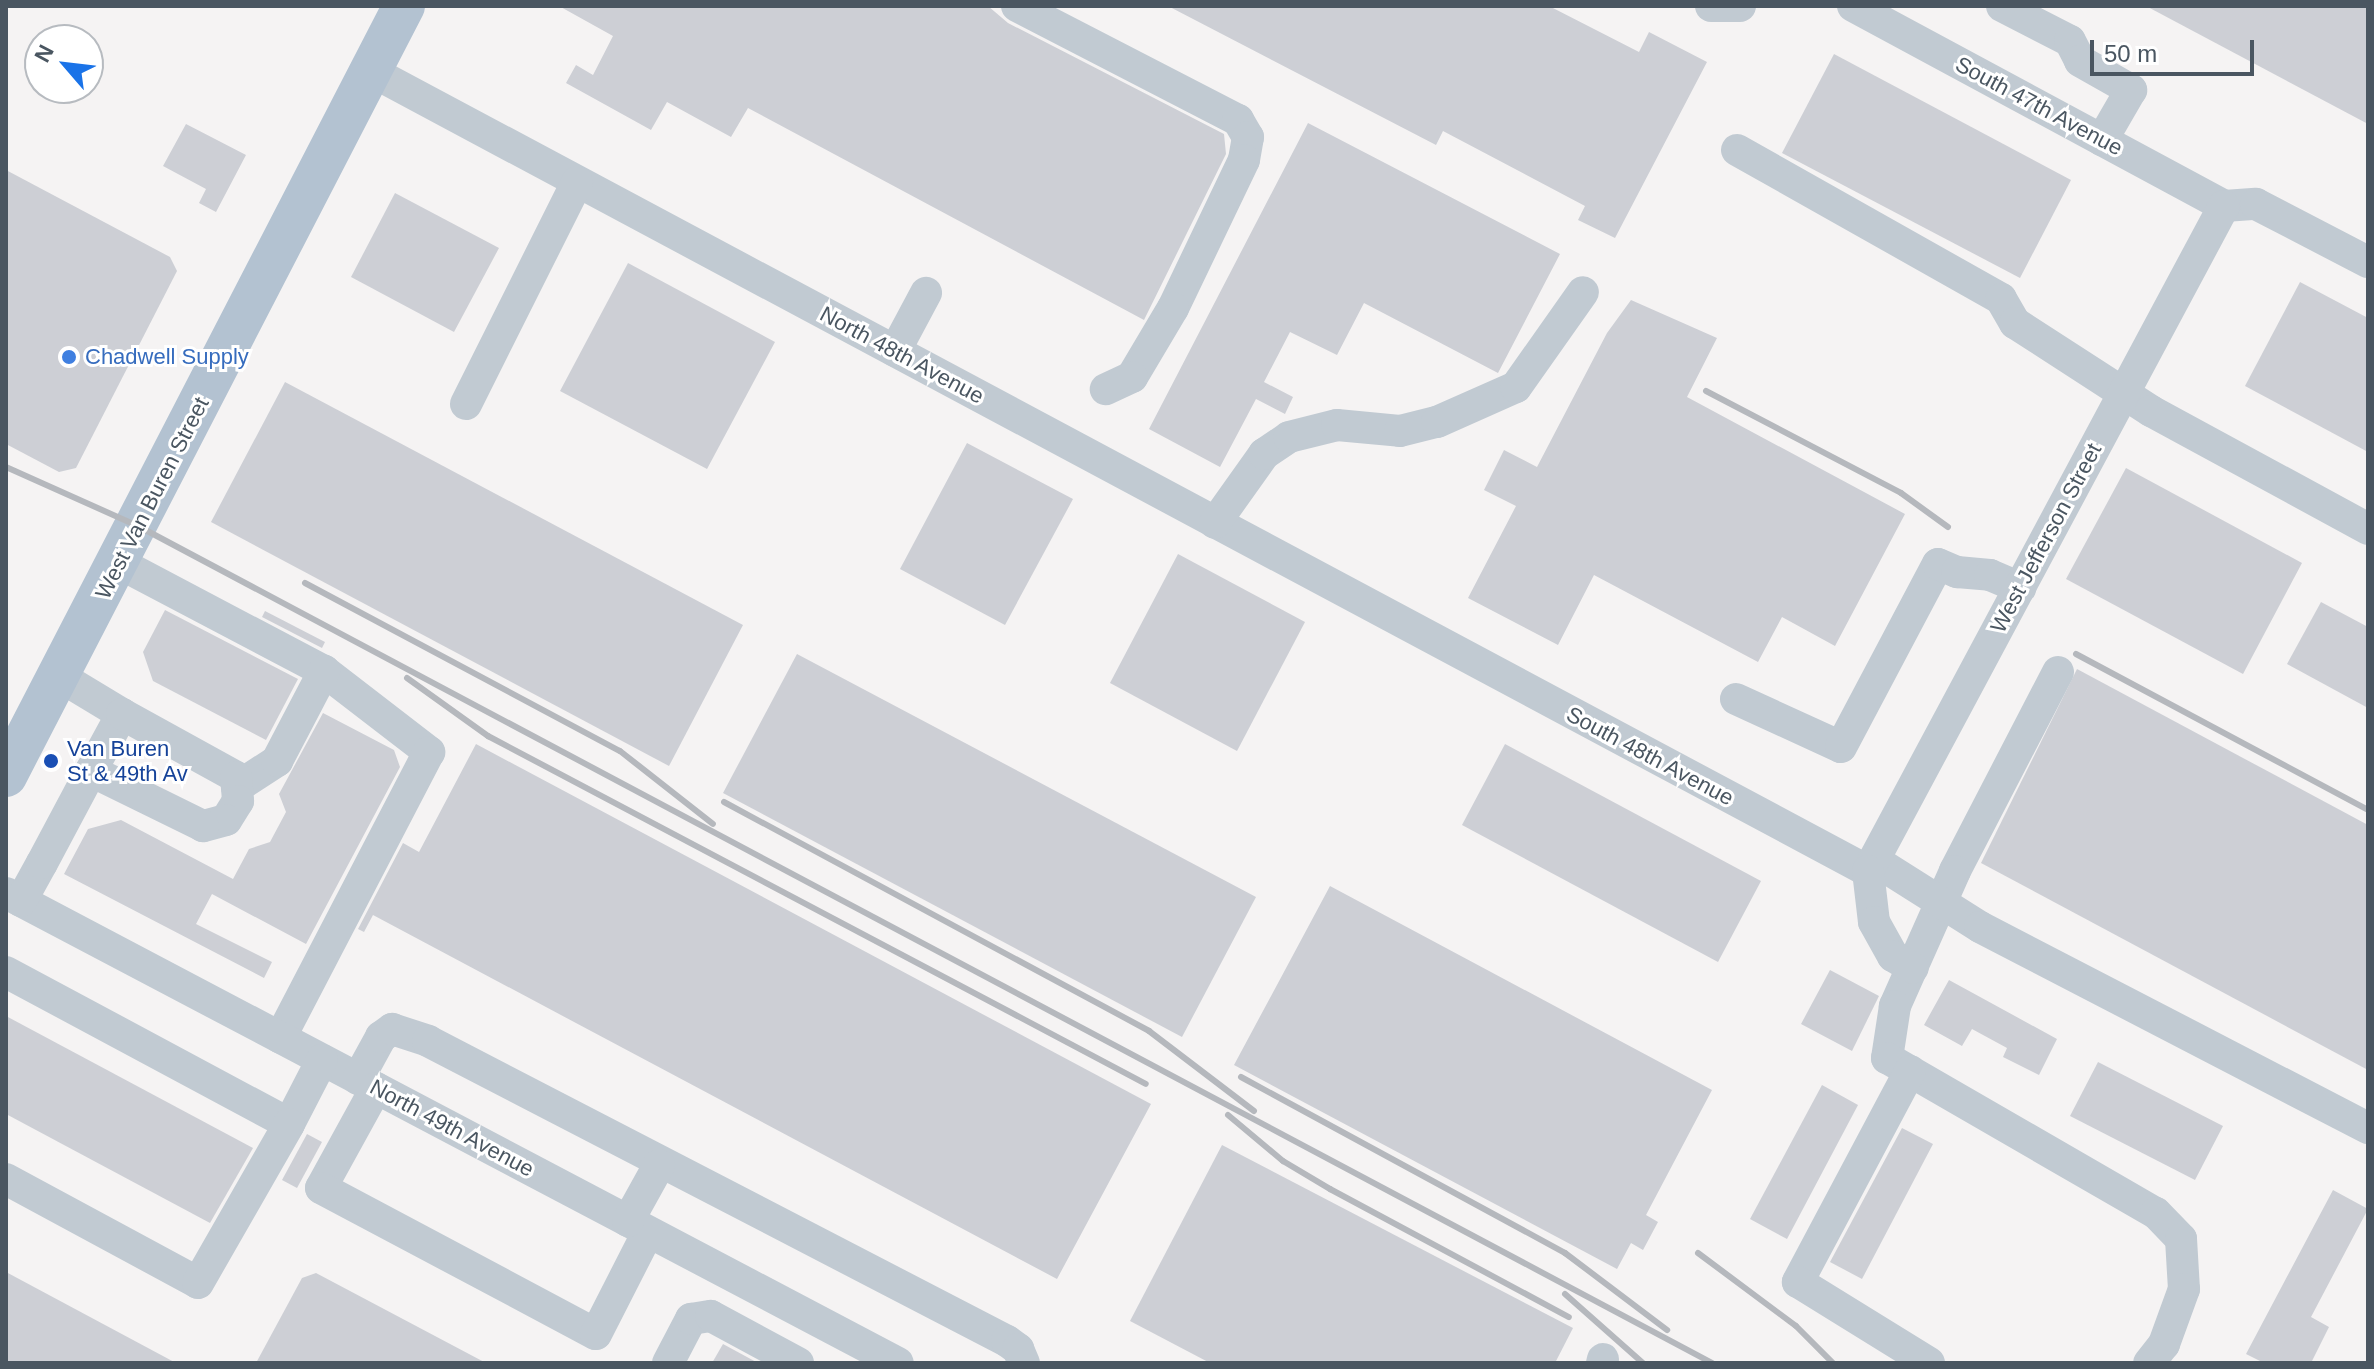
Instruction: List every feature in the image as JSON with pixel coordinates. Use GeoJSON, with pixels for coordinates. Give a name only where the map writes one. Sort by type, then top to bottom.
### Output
{"type":"FeatureCollection","features":[{"type":"Feature","properties":{"kind":"main road","name":"West Van Buren Street"},"geometry":{"type":"LineString","coordinates":[[6,776],[119,563],[404,6]]}},
{"type":"Feature","properties":{"kind":"street"},"geometry":{"type":"LineString","coordinates":[[1017,6],[1238,120],[1248,137],[1244,160],[1173,308],[1132,377],[1106,389]]}},
{"type":"Feature","properties":{"kind":"street"},"geometry":{"type":"LineString","coordinates":[[1711,6],[1740,6]]}},
{"type":"Feature","properties":{"kind":"street","name":"South 47th Avenue"},"geometry":{"type":"LineString","coordinates":[[1853,6],[2224,206]]}},
{"type":"Feature","properties":{"kind":"street"},"geometry":{"type":"LineString","coordinates":[[2002,6],[2070,41],[2080,61],[2131,90],[2102,140]]}},
{"type":"Feature","properties":{"kind":"street","name":"North 48th Avenue"},"geometry":{"type":"LineString","coordinates":[[371,71],[1433,640]]}},
{"type":"Feature","properties":{"kind":"street"},"geometry":{"type":"LineString","coordinates":[[1737,150],[2001,299],[2015,323],[2122,393],[2368,529]]}},
{"type":"Feature","properties":{"kind":"street"},"geometry":{"type":"LineString","coordinates":[[466,404],[577,182]]}},
{"type":"Feature","properties":{"kind":"street"},"geometry":{"type":"LineString","coordinates":[[2224,206],[2256,204],[2368,262]]}},
{"type":"Feature","properties":{"kind":"street","name":"West Jefferson Street"},"geometry":{"type":"LineString","coordinates":[[1871,866],[2224,206]]}},
{"type":"Feature","properties":{"kind":"street"},"geometry":{"type":"LineString","coordinates":[[1215,523],[1264,454],[1289,437],[1337,425],[1400,431],[1437,422],[1516,387],[1583,292]]}},
{"type":"Feature","properties":{"kind":"street"},"geometry":{"type":"LineString","coordinates":[[895,351],[926,293]]}},
{"type":"Feature","properties":{"kind":"street"},"geometry":{"type":"LineString","coordinates":[[119,563],[324,671],[429,752],[280,1038]]}},
{"type":"Feature","properties":{"kind":"street"},"geometry":{"type":"LineString","coordinates":[[1736,699],[1841,747],[1938,564],[1957,572],[1990,575],[2020,588]]}},
{"type":"Feature","properties":{"kind":"street","name":"South 48th Avenue"},"geometry":{"type":"LineString","coordinates":[[1433,640],[2368,1128]]}},
{"type":"Feature","properties":{"kind":"street"},"geometry":{"type":"LineString","coordinates":[[237,787],[277,761],[324,671]]}},
{"type":"Feature","properties":{"kind":"street"},"geometry":{"type":"LineString","coordinates":[[2058,672],[1895,1006],[1887,1058],[2156,1213],[2181,1239],[2184,1289],[2164,1344],[2149,1363]]}},
{"type":"Feature","properties":{"kind":"street"},"geometry":{"type":"LineString","coordinates":[[59,676],[236,777],[238,801],[226,820],[203,826],[91,771]]}},
{"type":"Feature","properties":{"kind":"street"},"geometry":{"type":"LineString","coordinates":[[14,897],[122,714]]}},
{"type":"Feature","properties":{"kind":"street"},"geometry":{"type":"LineString","coordinates":[[1871,866],[1874,922],[1893,956],[1913,968]]}},
{"type":"Feature","properties":{"kind":"street","name":"North 49th Avenue"},"geometry":{"type":"LineString","coordinates":[[14,897],[898,1363]]}},
{"type":"Feature","properties":{"kind":"street"},"geometry":{"type":"LineString","coordinates":[[6,972],[289,1124]]}},
{"type":"Feature","properties":{"kind":"street"},"geometry":{"type":"LineString","coordinates":[[659,1165],[596,1334],[321,1188],[367,1083],[381,1037],[392,1029],[408,1033],[659,1165],[1007,1341],[1018,1349],[1024,1363]]}},
{"type":"Feature","properties":{"kind":"street"},"geometry":{"type":"LineString","coordinates":[[6,1179],[198,1283],[322,1060]]}},
{"type":"Feature","properties":{"kind":"street"},"geometry":{"type":"LineString","coordinates":[[1910,1071],[1798,1282],[1929,1363]]}},
{"type":"Feature","properties":{"kind":"street"},"geometry":{"type":"LineString","coordinates":[[668,1363],[717,1268]]}},
{"type":"Feature","properties":{"kind":"street"},"geometry":{"type":"LineString","coordinates":[[691,1319],[711,1316],[798,1363]]}},
{"type":"Feature","properties":{"kind":"building"},"geometry":{"type":"Polygon","coordinates":[[[559,6],[988,6],[1008,23],[1224,134],[1226,154],[1144,320],[748,108],[731,137],[667,102],[651,130],[566,83],[576,65],[593,75],[613,36],[559,6]]]}},
{"type":"Feature","properties":{"kind":"building"},"geometry":{"type":"Polygon","coordinates":[[[1168,6],[1549,6],[1639,52],[1649,32],[1707,62],[1615,238],[1578,220],[1585,206],[1443,131],[1436,145],[1168,6]]]}},
{"type":"Feature","properties":{"kind":"building"},"geometry":{"type":"Polygon","coordinates":[[[2146,6],[2368,6],[2368,124],[2146,6]]]}},
{"type":"Feature","properties":{"kind":"building"},"geometry":{"type":"Polygon","coordinates":[[[1834,54],[2071,180],[2020,278],[1782,153],[1834,54]]]}},
{"type":"Feature","properties":{"kind":"building"},"geometry":{"type":"Polygon","coordinates":[[[1308,123],[1560,254],[1498,373],[1364,303],[1337,355],[1290,332],[1264,382],[1293,397],[1285,414],[1256,399],[1220,467],[1149,429],[1308,123]]]}},
{"type":"Feature","properties":{"kind":"building"},"geometry":{"type":"Polygon","coordinates":[[[186,124],[246,155],[216,212],[199,203],[206,189],[163,166],[186,124]]]}},
{"type":"Feature","properties":{"kind":"building","name":"Chadwell Supply"},"geometry":{"type":"Polygon","coordinates":[[[6,170],[170,257],[177,271],[76,468],[59,472],[6,444],[6,170]]]}},
{"type":"Feature","properties":{"kind":"building"},"geometry":{"type":"Polygon","coordinates":[[[395,193],[499,248],[454,332],[351,277],[395,193]]]}},
{"type":"Feature","properties":{"kind":"building"},"geometry":{"type":"Polygon","coordinates":[[[628,263],[775,342],[707,469],[560,391],[628,263]]]}},
{"type":"Feature","properties":{"kind":"building"},"geometry":{"type":"Polygon","coordinates":[[[2300,282],[2368,318],[2368,452],[2245,386],[2300,282]]]}},
{"type":"Feature","properties":{"kind":"building"},"geometry":{"type":"Polygon","coordinates":[[[1631,300],[1717,338],[1687,397],[1905,514],[1835,646],[1782,617],[1758,662],[1594,575],[1558,645],[1468,598],[1516,506],[1484,490],[1504,450],[1537,467],[1607,333],[1631,300]]]}},
{"type":"Feature","properties":{"kind":"building"},"geometry":{"type":"Polygon","coordinates":[[[285,382],[743,625],[669,766],[211,522],[285,382]]]}},
{"type":"Feature","properties":{"kind":"building"},"geometry":{"type":"Polygon","coordinates":[[[967,443],[1073,499],[1005,625],[900,569],[967,443]]]}},
{"type":"Feature","properties":{"kind":"building"},"geometry":{"type":"Polygon","coordinates":[[[2126,468],[2302,563],[2243,674],[2066,579],[2126,468]]]}},
{"type":"Feature","properties":{"kind":"building"},"geometry":{"type":"Polygon","coordinates":[[[1178,554],[1305,622],[1237,751],[1110,683],[1178,554]]]}},
{"type":"Feature","properties":{"kind":"building"},"geometry":{"type":"Polygon","coordinates":[[[2321,602],[2368,627],[2368,708],[2287,664],[2321,602]]]}},
{"type":"Feature","properties":{"kind":"building"},"geometry":{"type":"Polygon","coordinates":[[[165,610],[298,679],[266,740],[153,681],[143,652],[165,610]]]}},
{"type":"Feature","properties":{"kind":"building"},"geometry":{"type":"Polygon","coordinates":[[[265,611],[325,642],[322,648],[262,617],[265,611]]]}},
{"type":"Feature","properties":{"kind":"building"},"geometry":{"type":"Polygon","coordinates":[[[797,654],[1256,897],[1182,1037],[723,793],[797,654]]]}},
{"type":"Feature","properties":{"kind":"building"},"geometry":{"type":"Polygon","coordinates":[[[2077,669],[2368,825],[2368,1070],[1981,863],[2077,669]]]}},
{"type":"Feature","properties":{"kind":"building"},"geometry":{"type":"Polygon","coordinates":[[[323,713],[394,750],[400,767],[306,944],[212,894],[196,924],[272,962],[264,978],[64,874],[88,829],[121,820],[233,879],[249,849],[270,842],[286,812],[279,794],[323,713]]]}},
{"type":"Feature","properties":{"kind":"building"},"geometry":{"type":"Polygon","coordinates":[[[476,744],[1151,1104],[1057,1279],[373,915],[364,932],[358,929],[403,843],[419,852],[476,744]]]}},
{"type":"Feature","properties":{"kind":"building"},"geometry":{"type":"Polygon","coordinates":[[[1505,744],[1761,881],[1718,962],[1462,825],[1505,744]]]}},
{"type":"Feature","properties":{"kind":"building"},"geometry":{"type":"Polygon","coordinates":[[[1330,886],[1712,1090],[1646,1215],[1658,1222],[1643,1250],[1631,1243],[1617,1269],[1234,1065],[1330,886]]]}},
{"type":"Feature","properties":{"kind":"building"},"geometry":{"type":"Polygon","coordinates":[[[1830,970],[1879,996],[1852,1051],[1801,1024],[1830,970]]]}},
{"type":"Feature","properties":{"kind":"building"},"geometry":{"type":"Polygon","coordinates":[[[1949,980],[2057,1039],[2039,1075],[2003,1057],[2007,1048],[1972,1029],[1962,1046],[1924,1025],[1949,980]]]}},
{"type":"Feature","properties":{"kind":"building"},"geometry":{"type":"Polygon","coordinates":[[[6,1016],[253,1148],[210,1223],[6,1114],[6,1016]]]}},
{"type":"Feature","properties":{"kind":"building"},"geometry":{"type":"Polygon","coordinates":[[[2098,1062],[2223,1126],[2195,1180],[2070,1116],[2098,1062]]]}},
{"type":"Feature","properties":{"kind":"building"},"geometry":{"type":"Polygon","coordinates":[[[1822,1085],[1858,1105],[1787,1239],[1750,1219],[1822,1085]]]}},
{"type":"Feature","properties":{"kind":"building"},"geometry":{"type":"Polygon","coordinates":[[[1902,1128],[1933,1144],[1862,1279],[1830,1262],[1902,1128]]]}},
{"type":"Feature","properties":{"kind":"building"},"geometry":{"type":"Polygon","coordinates":[[[307,1134],[322,1142],[297,1188],[282,1180],[307,1134]]]}},
{"type":"Feature","properties":{"kind":"building"},"geometry":{"type":"Polygon","coordinates":[[[1222,1145],[1573,1328],[1555,1363],[1210,1363],[1130,1321],[1222,1145]]]}},
{"type":"Feature","properties":{"kind":"building"},"geometry":{"type":"Polygon","coordinates":[[[2333,1190],[2368,1209],[2311,1317],[2329,1327],[2311,1363],[2264,1363],[2246,1354],[2333,1190]]]}},
{"type":"Feature","properties":{"kind":"building"},"geometry":{"type":"Polygon","coordinates":[[[6,1272],[176,1363],[6,1363],[6,1272]]]}},
{"type":"Feature","properties":{"kind":"building"},"geometry":{"type":"Polygon","coordinates":[[[316,1273],[486,1363],[256,1363],[302,1278],[316,1273]]]}},
{"type":"Feature","properties":{"kind":"building"},"geometry":{"type":"Polygon","coordinates":[[[723,1344],[758,1363],[712,1363],[723,1344]]]}},
{"type":"Feature","properties":{"kind":"railway"},"geometry":{"type":"LineString","coordinates":[[1706,391],[1901,493],[1948,527]]}},
{"type":"Feature","properties":{"kind":"railway"},"geometry":{"type":"LineString","coordinates":[[6,467],[138,526],[1712,1363]]}},
{"type":"Feature","properties":{"kind":"railway"},"geometry":{"type":"LineString","coordinates":[[305,583],[620,751],[713,824]]}},
{"type":"Feature","properties":{"kind":"railway"},"geometry":{"type":"LineString","coordinates":[[2076,654],[2368,810]]}},
{"type":"Feature","properties":{"kind":"railway"},"geometry":{"type":"LineString","coordinates":[[407,678],[488,736],[1146,1084]]}},
{"type":"Feature","properties":{"kind":"railway"},"geometry":{"type":"LineString","coordinates":[[724,802],[1149,1031],[1254,1111]]}},
{"type":"Feature","properties":{"kind":"railway"},"geometry":{"type":"LineString","coordinates":[[1241,1077],[1565,1253],[1667,1330]]}},
{"type":"Feature","properties":{"kind":"railway"},"geometry":{"type":"LineString","coordinates":[[1228,1115],[1283,1161],[1330,1189],[1569,1317]]}},
{"type":"Feature","properties":{"kind":"railway"},"geometry":{"type":"LineString","coordinates":[[1698,1253],[1796,1326],[1833,1363]]}},
{"type":"Feature","properties":{"kind":"railway"},"geometry":{"type":"LineString","coordinates":[[1565,1294],[1643,1363]]}},
{"type":"Feature","properties":{"kind":"place","name":"Chadwell Supply"},"geometry":{"type":"Point","coordinates":[69,357]}},
{"type":"Feature","properties":{"kind":"place","name":"Van Buren St & 49th Av"},"geometry":{"type":"Point","coordinates":[51,761]}}]}
